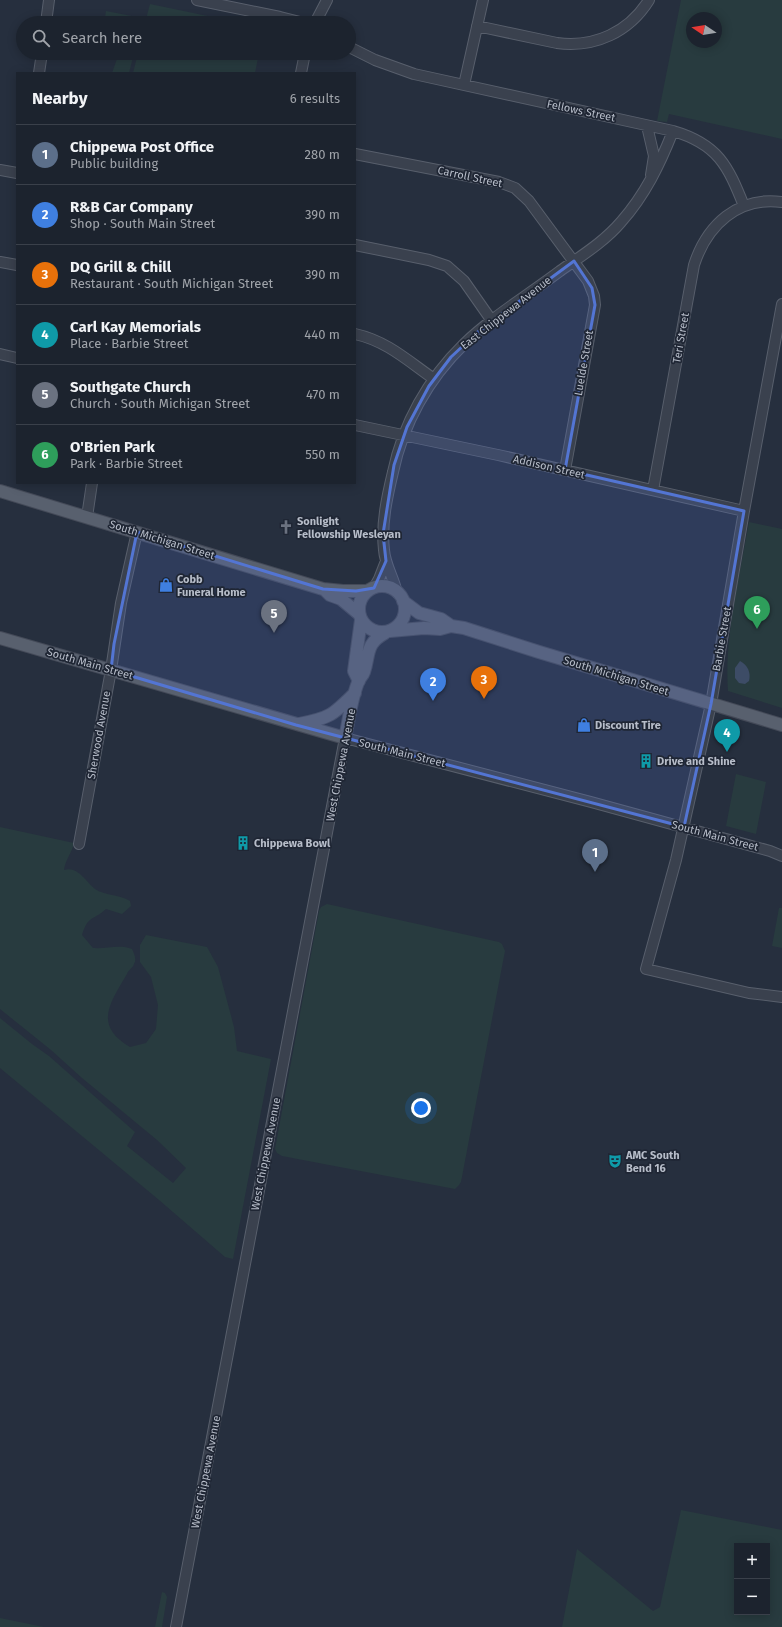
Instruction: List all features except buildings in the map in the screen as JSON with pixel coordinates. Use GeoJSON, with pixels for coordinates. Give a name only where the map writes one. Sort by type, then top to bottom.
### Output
{"type":"FeatureCollection","features":[{"type":"Feature","properties":{"kind":"main road","name":"South Michigan Street"},"geometry":{"type":"LineString","coordinates":[[0,491],[323,589],[343,591],[371,589]]}},
{"type":"Feature","properties":{"kind":"main road"},"geometry":{"type":"LineString","coordinates":[[359,681],[354,670],[360,617],[360,601],[371,589],[386,587],[400,597],[404,614],[397,627],[387,632],[372,631],[360,617]]}},
{"type":"Feature","properties":{"kind":"main road","name":"South Michigan Street"},"geometry":{"type":"LineString","coordinates":[[323,589],[330,595],[341,599],[351,606],[360,617]]}},
{"type":"Feature","properties":{"kind":"main road","name":"South Michigan Street"},"geometry":{"type":"LineString","coordinates":[[400,597],[419,613],[441,619],[451,626]]}},
{"type":"Feature","properties":{"kind":"main road","name":"South Michigan Street"},"geometry":{"type":"LineString","coordinates":[[387,632],[424,628],[440,629],[451,626],[464,628],[782,725]]}},
{"type":"Feature","properties":{"kind":"main road","name":"West Chippewa Avenue"},"geometry":{"type":"LineString","coordinates":[[345,738],[355,692],[364,672],[370,647],[378,637],[387,632]]}},
{"type":"Feature","properties":{"kind":"main road","name":"South Main Street"},"geometry":{"type":"LineString","coordinates":[[0,638],[345,738]]}},
{"type":"Feature","properties":{"kind":"main road"},"geometry":{"type":"LineString","coordinates":[[296,725],[318,720],[331,715],[355,692]]}},
{"type":"Feature","properties":{"kind":"street"},"geometry":{"type":"LineString","coordinates":[[47,16],[49,0]]}},
{"type":"Feature","properties":{"kind":"street"},"geometry":{"type":"LineString","coordinates":[[197,0],[275,16]]}},
{"type":"Feature","properties":{"kind":"street"},"geometry":{"type":"LineString","coordinates":[[319,16],[327,0]]}},
{"type":"Feature","properties":{"kind":"street"},"geometry":{"type":"LineString","coordinates":[[464,85],[483,0]]}},
{"type":"Feature","properties":{"kind":"street"},"geometry":{"type":"LineString","coordinates":[[477,26],[557,43],[587,43],[615,34],[627,25],[643,9],[649,0]]}},
{"type":"Feature","properties":{"kind":"street","name":"Fellows Street"},"geometry":{"type":"LineString","coordinates":[[356,50],[375,60],[414,74],[691,136],[724,163],[733,178],[744,206]]}},
{"type":"Feature","properties":{"kind":"street"},"geometry":{"type":"LineString","coordinates":[[39,72],[41,60]]}},
{"type":"Feature","properties":{"kind":"street"},"geometry":{"type":"LineString","coordinates":[[301,72],[304,60]]}},
{"type":"Feature","properties":{"kind":"street","name":"East Chippewa Avenue"},"geometry":{"type":"LineString","coordinates":[[647,126],[654,156],[650,183]]}},
{"type":"Feature","properties":{"kind":"street","name":"East Chippewa Avenue"},"geometry":{"type":"LineString","coordinates":[[400,597],[392,573],[386,561],[383,534],[394,465],[404,435],[419,403],[434,379],[464,344],[492,321],[606,237],[621,222],[650,183],[661,163],[673,131]]}},
{"type":"Feature","properties":{"kind":"street","name":"Carroll Street"},"geometry":{"type":"LineString","coordinates":[[356,154],[499,182],[515,188],[529,201],[574,261]]}},
{"type":"Feature","properties":{"kind":"street"},"geometry":{"type":"LineString","coordinates":[[0,170],[16,173]]}},
{"type":"Feature","properties":{"kind":"street"},"geometry":{"type":"LineString","coordinates":[[744,206],[763,201],[782,202]]}},
{"type":"Feature","properties":{"kind":"street","name":"Teri Street"},"geometry":{"type":"LineString","coordinates":[[653,490],[694,265],[698,253],[709,232],[718,222],[744,206]]}},
{"type":"Feature","properties":{"kind":"street"},"geometry":{"type":"LineString","coordinates":[[356,245],[429,260],[448,266],[464,281],[492,321]]}},
{"type":"Feature","properties":{"kind":"street","name":"Luelde Street"},"geometry":{"type":"LineString","coordinates":[[565,470],[595,305],[592,288],[574,261]]}},
{"type":"Feature","properties":{"kind":"street"},"geometry":{"type":"LineString","coordinates":[[0,262],[16,265]]}},
{"type":"Feature","properties":{"kind":"street","name":"Barbie Street"},"geometry":{"type":"LineString","coordinates":[[782,304],[710,704],[684,827],[646,969],[749,993],[782,997]]}},
{"type":"Feature","properties":{"kind":"street"},"geometry":{"type":"LineString","coordinates":[[356,334],[373,338],[388,346],[434,379]]}},
{"type":"Feature","properties":{"kind":"street"},"geometry":{"type":"LineString","coordinates":[[0,354],[16,358]]}},
{"type":"Feature","properties":{"kind":"street","name":"Addison Street"},"geometry":{"type":"LineString","coordinates":[[356,424],[744,511]]}},
{"type":"Feature","properties":{"kind":"street"},"geometry":{"type":"LineString","coordinates":[[86,517],[92,484]]}},
{"type":"Feature","properties":{"kind":"street","name":"Sherwood Avenue"},"geometry":{"type":"LineString","coordinates":[[79,844],[111,670],[121,603],[138,532]]}},
{"type":"Feature","properties":{"kind":"street","name":"East Chippewa Avenue"},"geometry":{"type":"LineString","coordinates":[[371,589],[379,579],[386,561]]}},
{"type":"Feature","properties":{"kind":"street","name":"South Main Street"},"geometry":{"type":"LineString","coordinates":[[345,738],[684,827],[770,851],[782,856]]}},
{"type":"Feature","properties":{"kind":"street","name":"West Chippewa Avenue"},"geometry":{"type":"LineString","coordinates":[[176,1627],[345,738]]}},
{"type":"Feature","properties":{"kind":"highlighted area"},"geometry":{"type":"Polygon","coordinates":[[[574,261],[592,288],[595,305],[565,470],[744,511],[711,704],[684,827],[296,725],[111,670],[114,644],[137,532],[323,589],[356,591],[374,588],[386,561],[383,534],[394,465],[407,427],[429,386],[451,357],[479,331],[574,261]]]}},
{"type":"Feature","properties":{"kind":"green space"},"geometry":{"type":"Polygon","coordinates":[[[681,0],[782,0],[782,139],[669,114],[667,122],[657,121],[681,0]]]}},
{"type":"Feature","properties":{"kind":"green space"},"geometry":{"type":"Polygon","coordinates":[[[150,4],[207,16],[147,16],[150,4]]]}},
{"type":"Feature","properties":{"kind":"green space"},"geometry":{"type":"Polygon","coordinates":[[[106,11],[132,16],[105,16],[106,11]]]}},
{"type":"Feature","properties":{"kind":"green space"},"geometry":{"type":"Polygon","coordinates":[[[117,60],[132,60],[129,72],[112,72],[117,60]]]}},
{"type":"Feature","properties":{"kind":"green space"},"geometry":{"type":"Polygon","coordinates":[[[136,60],[258,60],[255,72],[133,72],[136,60]]]}},
{"type":"Feature","properties":{"kind":"green space"},"geometry":{"type":"Polygon","coordinates":[[[749,522],[782,529],[782,708],[728,691],[728,649],[737,585],[749,522]]]}},
{"type":"Feature","properties":{"kind":"green space"},"geometry":{"type":"Polygon","coordinates":[[[736,774],[766,782],[756,834],[726,826],[736,774]]]}},
{"type":"Feature","properties":{"kind":"green space"},"geometry":{"type":"Polygon","coordinates":[[[0,827],[74,843],[64,870],[69,869],[77,872],[99,891],[130,901],[131,906],[122,914],[106,909],[91,919],[86,924],[82,935],[93,948],[118,947],[132,949],[135,960],[115,995],[108,1013],[108,1022],[119,1039],[130,1047],[146,1043],[156,1029],[158,1005],[151,977],[140,962],[140,945],[146,935],[207,947],[218,967],[234,1027],[237,1051],[271,1059],[233,1259],[225,1257],[0,1068],[0,1018],[49,1056],[135,1132],[127,1146],[173,1183],[186,1168],[157,1140],[0,1009],[0,827]]]}},
{"type":"Feature","properties":{"kind":"green space"},"geometry":{"type":"Polygon","coordinates":[[[327,904],[499,942],[502,944],[505,951],[461,1182],[455,1189],[282,1156],[277,1153],[275,1149],[319,911],[321,907],[327,904]]]}},
{"type":"Feature","properties":{"kind":"green space"},"geometry":{"type":"Polygon","coordinates":[[[779,908],[782,908],[782,948],[772,946],[779,908]]]}},
{"type":"Feature","properties":{"kind":"green space"},"geometry":{"type":"Polygon","coordinates":[[[681,1510],[782,1530],[782,1627],[562,1627],[577,1549],[653,1611],[660,1607],[681,1510]]]}},
{"type":"Feature","properties":{"kind":"green space"},"geometry":{"type":"Polygon","coordinates":[[[162,1592],[165,1593],[167,1597],[162,1627],[155,1627],[162,1592]]]}},
{"type":"Feature","properties":{"kind":"green space"},"geometry":{"type":"Polygon","coordinates":[[[0,1618],[44,1627],[0,1627],[0,1618]]]}},
{"type":"Feature","properties":{"kind":"water"},"geometry":{"type":"Polygon","coordinates":[[[740,661],[747,667],[749,672],[749,681],[745,684],[739,683],[735,678],[735,668],[740,661]]]}},
{"type":"Feature","properties":{"kind":"place","name":"Sonlight Fellowship Wesleyan"},"geometry":{"type":"Point","coordinates":[286,527]}},
{"type":"Feature","properties":{"kind":"place","name":"Cobb Funeral Home"},"geometry":{"type":"Point","coordinates":[166,585]}},
{"type":"Feature","properties":{"kind":"place","name":"O'Brien Park"},"geometry":{"type":"Point","coordinates":[757,629]}},
{"type":"Feature","properties":{"kind":"place","name":"Southgate Church"},"geometry":{"type":"Point","coordinates":[274,633]}},
{"type":"Feature","properties":{"kind":"place","name":"DQ Grill & Chill"},"geometry":{"type":"Point","coordinates":[484,699]}},
{"type":"Feature","properties":{"kind":"place","name":"R&B Car Company"},"geometry":{"type":"Point","coordinates":[433,701]}},
{"type":"Feature","properties":{"kind":"place","name":"Discount Tire"},"geometry":{"type":"Point","coordinates":[584,725]}},
{"type":"Feature","properties":{"kind":"place","name":"Carl Kay Memorials"},"geometry":{"type":"Point","coordinates":[727,752]}},
{"type":"Feature","properties":{"kind":"place","name":"Drive and Shine"},"geometry":{"type":"Point","coordinates":[646,761]}},
{"type":"Feature","properties":{"kind":"place","name":"Chippewa Bowl"},"geometry":{"type":"Point","coordinates":[243,843]}},
{"type":"Feature","properties":{"kind":"place","name":"Chippewa Post Office"},"geometry":{"type":"Point","coordinates":[595,872]}},
{"type":"Feature","properties":{"kind":"place","name":"AMC South Bend 16"},"geometry":{"type":"Point","coordinates":[615,1161]}}]}
